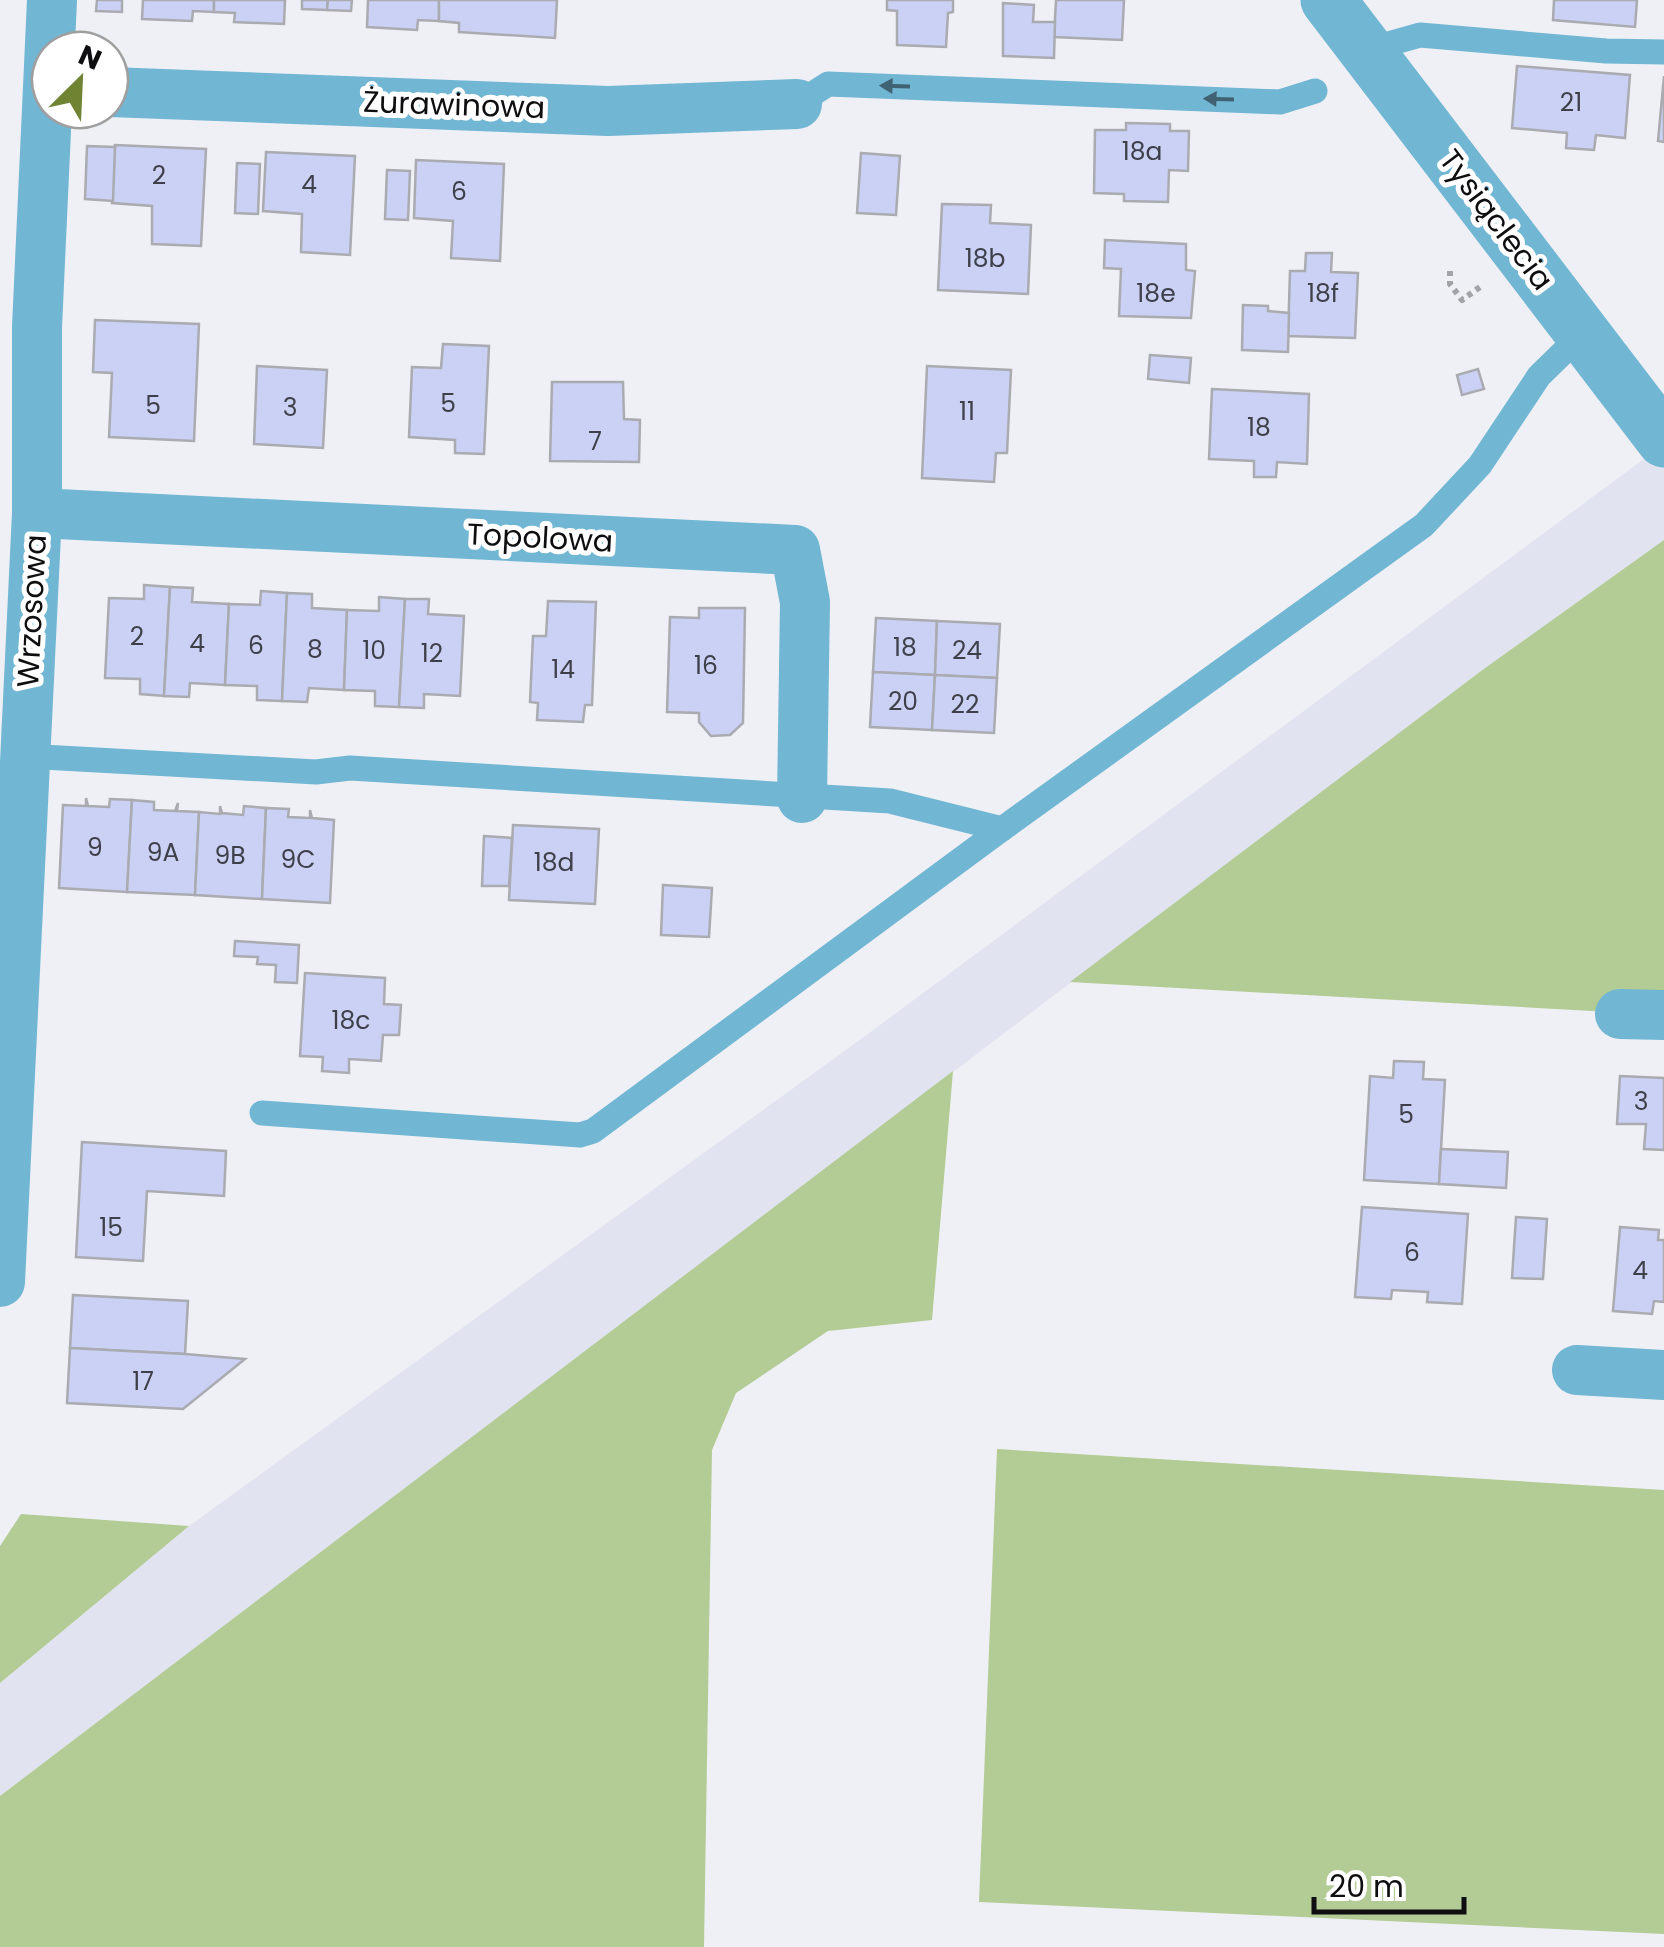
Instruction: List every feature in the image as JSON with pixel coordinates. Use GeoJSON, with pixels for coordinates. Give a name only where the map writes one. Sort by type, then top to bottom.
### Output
{"type":"FeatureCollection","features":[{"type":"Feature","properties":{"kind":"street","name":"Wrzosowa"},"geometry":{"type":"LineString","coordinates":[[51,30],[52,0]]}},
{"type":"Feature","properties":{"kind":"street","name":"Tysiąclecia"},"geometry":{"type":"LineString","coordinates":[[1328,0],[1664,440]]}},
{"type":"Feature","properties":{"kind":"street","name":"Żurawinowa"},"geometry":{"type":"LineString","coordinates":[[130,93],[608,111],[797,104]]}},
{"type":"Feature","properties":{"kind":"street","name":"Wrzosowa"},"geometry":{"type":"LineString","coordinates":[[0,1282],[36,513],[19,326],[44,130]]}},
{"type":"Feature","properties":{"kind":"street","name":"Topolowa"},"geometry":{"type":"LineString","coordinates":[[36,513],[795,550],[805,602],[802,798]]}},
{"type":"Feature","properties":{"kind":"street"},"geometry":{"type":"LineString","coordinates":[[1577,1370],[1664,1375]]}},
{"type":"Feature","properties":{"kind":"lane"},"geometry":{"type":"LineString","coordinates":[[1366,50],[1420,35],[1606,51],[1664,52]]}},
{"type":"Feature","properties":{"kind":"lane"},"geometry":{"type":"LineString","coordinates":[[797,104],[828,84],[1280,102],[1315,91]]}},
{"type":"Feature","properties":{"kind":"lane"},"geometry":{"type":"LineString","coordinates":[[262,1113],[580,1135],[593,1131],[1002,829],[1424,525],[1480,465],[1539,376],[1582,334]]}},
{"type":"Feature","properties":{"kind":"lane"},"geometry":{"type":"LineString","coordinates":[[24,756],[316,772],[350,768],[890,801],[1002,829]]}},
{"type":"Feature","properties":{"kind":"path"},"geometry":{"type":"LineString","coordinates":[[1450,272],[1450,284],[1462,300],[1470,294]]}},
{"type":"Feature","properties":{"kind":"shaded area"},"geometry":{"type":"Polygon","coordinates":[[[1664,444],[1664,540],[1481,671],[0,1796],[0,1683],[189,1526],[865,1036],[1664,444]]]}},
{"type":"Feature","properties":{"kind":"green space"},"geometry":{"type":"Polygon","coordinates":[[[1664,540],[1664,1015],[1070,982],[1481,671],[1664,540]]]}},
{"type":"Feature","properties":{"kind":"green space"},"geometry":{"type":"Polygon","coordinates":[[[953,1071],[932,1320],[828,1331],[736,1393],[712,1450],[704,1947],[0,1947],[0,1796],[953,1071]]]}},
{"type":"Feature","properties":{"kind":"green space"},"geometry":{"type":"Polygon","coordinates":[[[997,1449],[1664,1490],[1664,1934],[979,1902],[997,1449]]]}},
{"type":"Feature","properties":{"kind":"green space"},"geometry":{"type":"Polygon","coordinates":[[[21,1514],[189,1526],[0,1683],[0,1546],[21,1514]]]}},
{"type":"Feature","properties":{"kind":"building"},"geometry":{"type":"Polygon","coordinates":[[[97,0],[122,0],[122,12],[96,11],[97,0]]]}},
{"type":"Feature","properties":{"kind":"building"},"geometry":{"type":"Polygon","coordinates":[[[143,0],[214,0],[214,12],[193,11],[192,21],[142,19],[143,0]]]}},
{"type":"Feature","properties":{"kind":"building"},"geometry":{"type":"Polygon","coordinates":[[[214,0],[285,0],[284,24],[234,22],[235,13],[214,12],[214,0]]]}},
{"type":"Feature","properties":{"kind":"building"},"geometry":{"type":"Polygon","coordinates":[[[302,0],[328,0],[327,10],[302,9],[302,0]]]}},
{"type":"Feature","properties":{"kind":"building"},"geometry":{"type":"Polygon","coordinates":[[[328,0],[352,0],[351,11],[327,10],[328,0]]]}},
{"type":"Feature","properties":{"kind":"building"},"geometry":{"type":"Polygon","coordinates":[[[368,0],[439,0],[439,21],[418,20],[417,30],[367,27],[368,0]]]}},
{"type":"Feature","properties":{"kind":"building"},"geometry":{"type":"Polygon","coordinates":[[[439,0],[557,0],[555,38],[459,32],[459,23],[439,21],[439,0]]]}},
{"type":"Feature","properties":{"kind":"building"},"geometry":{"type":"Polygon","coordinates":[[[887,0],[953,0],[953,12],[948,13],[946,47],[897,45],[897,11],[887,10],[887,0]]]}},
{"type":"Feature","properties":{"kind":"building"},"geometry":{"type":"Polygon","coordinates":[[[1056,0],[1124,0],[1122,40],[1054,37],[1056,0]]]}},
{"type":"Feature","properties":{"kind":"building"},"geometry":{"type":"Polygon","coordinates":[[[1554,0],[1637,0],[1635,27],[1553,20],[1554,0]]]}},
{"type":"Feature","properties":{"kind":"building"},"geometry":{"type":"Polygon","coordinates":[[[1003,3],[1034,5],[1033,22],[1055,22],[1054,58],[1003,56],[1003,3]]]}},
{"type":"Feature","properties":{"kind":"building"},"geometry":{"type":"Polygon","coordinates":[[[1517,66],[1630,75],[1625,138],[1596,135],[1594,150],[1566,148],[1567,133],[1512,128],[1517,66]]]}},
{"type":"Feature","properties":{"kind":"building"},"geometry":{"type":"Polygon","coordinates":[[[1664,76],[1664,142],[1658,141],[1664,76]]]}},
{"type":"Feature","properties":{"kind":"building"},"geometry":{"type":"Polygon","coordinates":[[[1126,123],[1170,124],[1170,131],[1189,131],[1188,171],[1169,170],[1168,202],[1124,201],[1124,194],[1094,193],[1095,130],[1126,130],[1126,123]]]}},
{"type":"Feature","properties":{"kind":"building"},"geometry":{"type":"Polygon","coordinates":[[[115,145],[206,149],[201,246],[152,244],[152,206],[112,203],[115,145]]]}},
{"type":"Feature","properties":{"kind":"building"},"geometry":{"type":"Polygon","coordinates":[[[87,146],[115,147],[113,201],[85,199],[87,146]]]}},
{"type":"Feature","properties":{"kind":"building"},"geometry":{"type":"Polygon","coordinates":[[[266,152],[355,156],[350,255],[301,252],[302,214],[263,211],[266,152]]]}},
{"type":"Feature","properties":{"kind":"building"},"geometry":{"type":"Polygon","coordinates":[[[861,153],[900,156],[896,215],[857,213],[861,153]]]}},
{"type":"Feature","properties":{"kind":"building"},"geometry":{"type":"Polygon","coordinates":[[[416,160],[504,164],[500,261],[451,258],[453,221],[414,218],[416,160]]]}},
{"type":"Feature","properties":{"kind":"building"},"geometry":{"type":"Polygon","coordinates":[[[237,163],[260,164],[258,214],[235,213],[237,163]]]}},
{"type":"Feature","properties":{"kind":"building"},"geometry":{"type":"Polygon","coordinates":[[[387,170],[410,171],[408,220],[385,219],[387,170]]]}},
{"type":"Feature","properties":{"kind":"building"},"geometry":{"type":"Polygon","coordinates":[[[942,204],[991,205],[990,223],[1031,225],[1028,294],[938,290],[942,204]]]}},
{"type":"Feature","properties":{"kind":"building"},"geometry":{"type":"Polygon","coordinates":[[[1105,240],[1186,244],[1186,270],[1195,271],[1191,318],[1119,316],[1121,269],[1104,268],[1105,240]]]}},
{"type":"Feature","properties":{"kind":"building"},"geometry":{"type":"Polygon","coordinates":[[[1306,253],[1332,253],[1331,272],[1358,273],[1355,338],[1288,336],[1290,271],[1305,271],[1306,253]]]}},
{"type":"Feature","properties":{"kind":"building"},"geometry":{"type":"Polygon","coordinates":[[[1243,305],[1268,306],[1268,311],[1289,313],[1288,352],[1242,350],[1243,305]]]}},
{"type":"Feature","properties":{"kind":"building"},"geometry":{"type":"Polygon","coordinates":[[[95,320],[199,324],[194,441],[109,437],[112,373],[93,372],[95,320]]]}},
{"type":"Feature","properties":{"kind":"building"},"geometry":{"type":"Polygon","coordinates":[[[443,344],[489,346],[484,454],[455,453],[455,440],[409,437],[412,367],[441,368],[443,344]]]}},
{"type":"Feature","properties":{"kind":"building"},"geometry":{"type":"Polygon","coordinates":[[[1150,355],[1191,358],[1189,383],[1148,379],[1150,355]]]}},
{"type":"Feature","properties":{"kind":"building"},"geometry":{"type":"Polygon","coordinates":[[[257,366],[327,370],[323,448],[254,444],[257,366]]]}},
{"type":"Feature","properties":{"kind":"building"},"geometry":{"type":"Polygon","coordinates":[[[927,366],[1011,370],[1007,453],[996,453],[994,482],[922,478],[927,366]]]}},
{"type":"Feature","properties":{"kind":"building"},"geometry":{"type":"Polygon","coordinates":[[[1478,369],[1484,389],[1462,395],[1457,375],[1478,369]]]}},
{"type":"Feature","properties":{"kind":"building"},"geometry":{"type":"Polygon","coordinates":[[[552,382],[623,382],[624,419],[640,420],[639,462],[550,461],[552,382]]]}},
{"type":"Feature","properties":{"kind":"building"},"geometry":{"type":"Polygon","coordinates":[[[1212,389],[1309,394],[1307,464],[1277,462],[1276,477],[1254,477],[1254,461],[1209,459],[1212,389]]]}},
{"type":"Feature","properties":{"kind":"building"},"geometry":{"type":"Polygon","coordinates":[[[144,585],[170,587],[164,696],[140,694],[140,679],[105,678],[109,598],[144,599],[144,585]]]}},
{"type":"Feature","properties":{"kind":"building"},"geometry":{"type":"Polygon","coordinates":[[[170,587],[193,588],[192,602],[229,604],[225,685],[190,683],[189,697],[164,696],[170,587]]]}},
{"type":"Feature","properties":{"kind":"building"},"geometry":{"type":"Polygon","coordinates":[[[261,591],[287,593],[282,701],[257,700],[257,686],[225,685],[229,604],[260,605],[261,591]]]}},
{"type":"Feature","properties":{"kind":"building"},"geometry":{"type":"Polygon","coordinates":[[[287,593],[312,594],[312,608],[347,610],[344,690],[309,688],[307,702],[282,701],[287,593]]]}},
{"type":"Feature","properties":{"kind":"building"},"geometry":{"type":"Polygon","coordinates":[[[379,597],[405,599],[399,707],[375,706],[375,691],[344,690],[347,610],[379,611],[379,597]]]}},
{"type":"Feature","properties":{"kind":"building"},"geometry":{"type":"Polygon","coordinates":[[[405,599],[429,599],[428,614],[464,616],[460,696],[424,694],[424,708],[399,707],[405,599]]]}},
{"type":"Feature","properties":{"kind":"building"},"geometry":{"type":"Polygon","coordinates":[[[548,601],[596,602],[592,705],[585,705],[583,722],[537,720],[538,703],[530,702],[533,636],[546,636],[548,601]]]}},
{"type":"Feature","properties":{"kind":"building"},"geometry":{"type":"Polygon","coordinates":[[[699,608],[745,608],[743,723],[730,735],[711,736],[699,722],[699,713],[667,712],[670,617],[699,618],[699,608]]]}},
{"type":"Feature","properties":{"kind":"building"},"geometry":{"type":"Polygon","coordinates":[[[876,618],[937,621],[935,675],[873,672],[876,618]]]}},
{"type":"Feature","properties":{"kind":"building"},"geometry":{"type":"Polygon","coordinates":[[[937,621],[1000,624],[997,678],[935,675],[937,621]]]}},
{"type":"Feature","properties":{"kind":"building"},"geometry":{"type":"Polygon","coordinates":[[[873,672],[935,675],[932,730],[870,727],[873,672]]]}},
{"type":"Feature","properties":{"kind":"building"},"geometry":{"type":"Polygon","coordinates":[[[935,675],[997,678],[994,733],[932,730],[935,675]]]}},
{"type":"Feature","properties":{"kind":"building"},"geometry":{"type":"Polygon","coordinates":[[[86,798],[88,806],[109,807],[110,799],[132,800],[127,892],[59,888],[63,805],[86,806],[86,798]]]}},
{"type":"Feature","properties":{"kind":"building"},"geometry":{"type":"Polygon","coordinates":[[[132,800],[154,802],[154,810],[175,811],[178,803],[177,811],[199,812],[195,895],[127,892],[132,800]]]}},
{"type":"Feature","properties":{"kind":"building"},"geometry":{"type":"Polygon","coordinates":[[[220,806],[222,813],[243,815],[244,806],[266,808],[262,899],[195,895],[199,812],[220,814],[220,806]]]}},
{"type":"Feature","properties":{"kind":"building"},"geometry":{"type":"Polygon","coordinates":[[[266,808],[289,809],[288,817],[310,818],[310,810],[312,818],[334,820],[330,903],[262,899],[266,808]]]}},
{"type":"Feature","properties":{"kind":"building"},"geometry":{"type":"Polygon","coordinates":[[[513,825],[599,829],[595,904],[509,900],[513,825]]]}},
{"type":"Feature","properties":{"kind":"building"},"geometry":{"type":"Polygon","coordinates":[[[484,836],[512,838],[509,886],[482,886],[484,836]]]}},
{"type":"Feature","properties":{"kind":"building"},"geometry":{"type":"Polygon","coordinates":[[[663,885],[712,888],[709,937],[661,935],[663,885]]]}},
{"type":"Feature","properties":{"kind":"building"},"geometry":{"type":"Polygon","coordinates":[[[235,941],[299,945],[297,983],[275,982],[276,965],[257,964],[258,957],[234,956],[235,941]]]}},
{"type":"Feature","properties":{"kind":"building"},"geometry":{"type":"Polygon","coordinates":[[[305,973],[385,978],[384,1004],[401,1005],[399,1035],[383,1035],[381,1061],[349,1059],[349,1073],[322,1071],[323,1057],[300,1056],[305,973]]]}},
{"type":"Feature","properties":{"kind":"building"},"geometry":{"type":"Polygon","coordinates":[[[1394,1061],[1424,1062],[1423,1079],[1445,1080],[1439,1184],[1364,1180],[1370,1076],[1393,1078],[1394,1061]]]}},
{"type":"Feature","properties":{"kind":"building"},"geometry":{"type":"Polygon","coordinates":[[[1620,1076],[1664,1078],[1664,1150],[1644,1149],[1646,1124],[1617,1124],[1620,1076]]]}},
{"type":"Feature","properties":{"kind":"building"},"geometry":{"type":"Polygon","coordinates":[[[82,1142],[226,1151],[224,1196],[147,1191],[143,1261],[76,1257],[82,1142]]]}},
{"type":"Feature","properties":{"kind":"building"},"geometry":{"type":"Polygon","coordinates":[[[1441,1149],[1508,1152],[1506,1188],[1439,1184],[1441,1149]]]}},
{"type":"Feature","properties":{"kind":"building"},"geometry":{"type":"Polygon","coordinates":[[[1362,1207],[1468,1214],[1462,1304],[1427,1302],[1428,1292],[1392,1290],[1391,1299],[1355,1297],[1362,1207]]]}},
{"type":"Feature","properties":{"kind":"building"},"geometry":{"type":"Polygon","coordinates":[[[1516,1217],[1547,1219],[1543,1279],[1512,1278],[1516,1217]]]}},
{"type":"Feature","properties":{"kind":"building"},"geometry":{"type":"Polygon","coordinates":[[[1620,1227],[1659,1230],[1658,1240],[1664,1240],[1664,1302],[1654,1301],[1652,1314],[1613,1311],[1620,1227]]]}},
{"type":"Feature","properties":{"kind":"building"},"geometry":{"type":"Polygon","coordinates":[[[73,1295],[188,1301],[185,1354],[70,1348],[73,1295]]]}},
{"type":"Feature","properties":{"kind":"building"},"geometry":{"type":"Polygon","coordinates":[[[70,1348],[245,1359],[183,1409],[67,1403],[70,1348]]]}}]}
